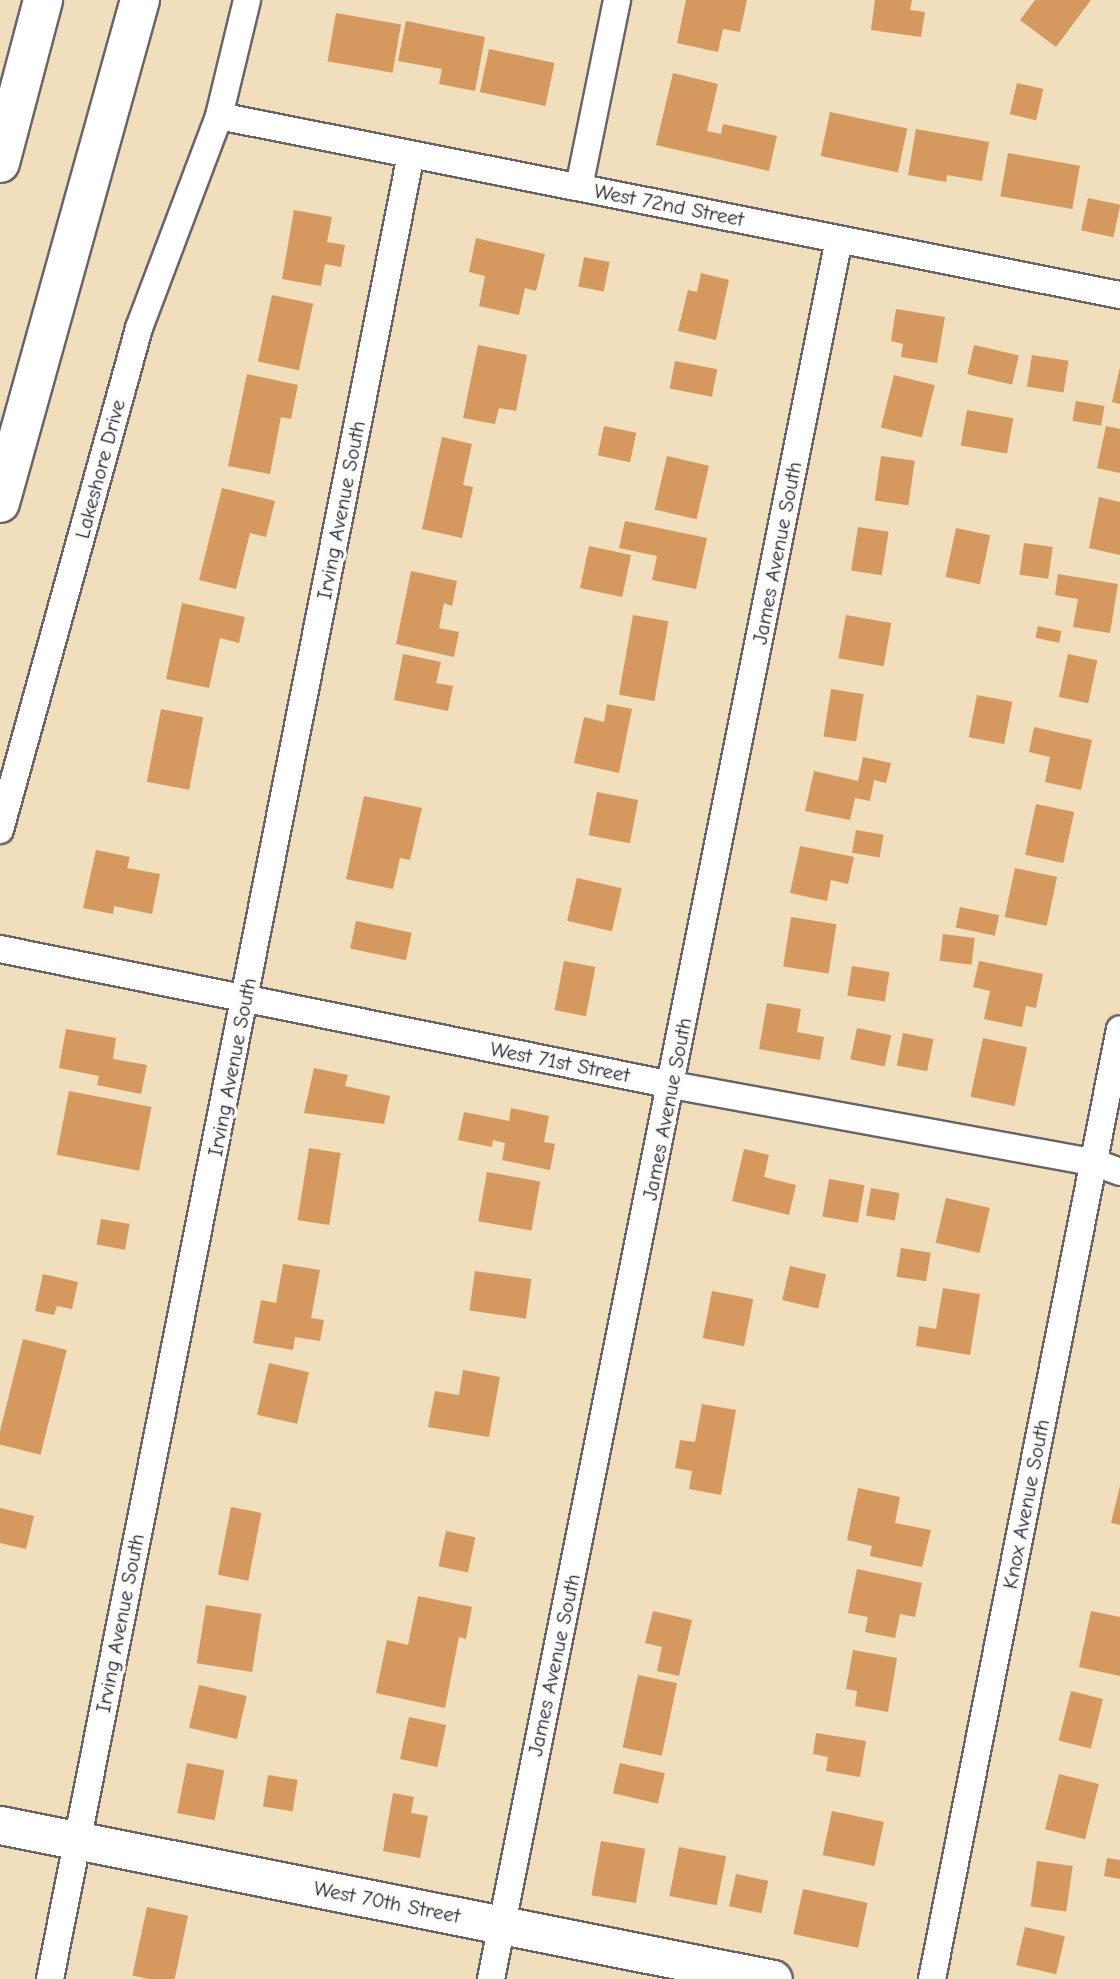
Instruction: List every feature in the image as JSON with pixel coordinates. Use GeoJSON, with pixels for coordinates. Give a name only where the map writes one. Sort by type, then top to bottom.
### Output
{"type":"FeatureCollection","features":[{"type":"Feature","properties":{"kind":"highway"},"geometry":{"type":"LineString","coordinates":[[0,163],[43,0]]}},
{"type":"Feature","properties":{"kind":"highway"},"geometry":{"type":"LineString","coordinates":[[0,503],[140,0]]}},
{"type":"Feature","properties":{"kind":"street","name":"Lakeshore Drive"},"geometry":{"type":"LineString","coordinates":[[0,830],[139,328],[219,116],[247,0]]}},
{"type":"Feature","properties":{"kind":"street"},"geometry":{"type":"LineString","coordinates":[[579,187],[617,0]]}},
{"type":"Feature","properties":{"kind":"street","name":"West 72nd Street"},"geometry":{"type":"LineString","coordinates":[[219,116],[1120,295]]}},
{"type":"Feature","properties":{"kind":"street","name":"Irving Avenue South"},"geometry":{"type":"LineString","coordinates":[[50,1979],[411,154]]}},
{"type":"Feature","properties":{"kind":"street","name":"James Avenue South"},"geometry":{"type":"LineString","coordinates":[[491,1979],[672,1085],[839,239]]}},
{"type":"Feature","properties":{"kind":"street","name":"West 71st Street"},"geometry":{"type":"LineString","coordinates":[[0,949],[672,1085],[1093,1162],[1120,1172]]}},
{"type":"Feature","properties":{"kind":"street","name":"Knox Avenue South"},"geometry":{"type":"LineString","coordinates":[[932,1979],[1120,1029]]}},
{"type":"Feature","properties":{"kind":"street","name":"West 70th Street"},"geometry":{"type":"LineString","coordinates":[[0,1825],[773,1979]]}},
{"type":"Feature","properties":{"kind":"building"},"geometry":{"type":"Polygon","coordinates":[[[686,0],[747,0],[740,32],[723,29],[718,52],[677,43],[686,0]]]}},
{"type":"Feature","properties":{"kind":"building"},"geometry":{"type":"Polygon","coordinates":[[[875,0],[912,0],[910,10],[925,12],[921,37],[871,30],[875,0]]]}},
{"type":"Feature","properties":{"kind":"building"},"geometry":{"type":"Polygon","coordinates":[[[1035,0],[1091,0],[1056,47],[1020,20],[1035,0]]]}},
{"type":"Feature","properties":{"kind":"building"},"geometry":{"type":"Polygon","coordinates":[[[336,13],[401,24],[392,73],[327,61],[336,13]]]}},
{"type":"Feature","properties":{"kind":"building"},"geometry":{"type":"Polygon","coordinates":[[[406,21],[485,37],[475,91],[439,84],[442,69],[398,61],[406,21]]]}},
{"type":"Feature","properties":{"kind":"building"},"geometry":{"type":"Polygon","coordinates":[[[489,49],[555,63],[545,106],[480,92],[489,49]]]}},
{"type":"Feature","properties":{"kind":"building"},"geometry":{"type":"Polygon","coordinates":[[[673,73],[718,84],[707,131],[721,134],[723,124],[777,136],[769,171],[656,145],[673,73]]]}},
{"type":"Feature","properties":{"kind":"building"},"geometry":{"type":"Polygon","coordinates":[[[1017,83],[1043,89],[1036,120],[1010,114],[1017,83]]]}},
{"type":"Feature","properties":{"kind":"building"},"geometry":{"type":"Polygon","coordinates":[[[830,112],[907,128],[898,172],[821,156],[830,112]]]}},
{"type":"Feature","properties":{"kind":"building"},"geometry":{"type":"Polygon","coordinates":[[[916,129],[989,142],[982,181],[947,175],[946,182],[908,175],[916,129]]]}},
{"type":"Feature","properties":{"kind":"building"},"geometry":{"type":"Polygon","coordinates":[[[1008,153],[1080,166],[1072,209],[1000,196],[1008,153]]]}},
{"type":"Feature","properties":{"kind":"building"},"geometry":{"type":"Polygon","coordinates":[[[1088,198],[1120,205],[1113,237],[1081,230],[1088,198]]]}},
{"type":"Feature","properties":{"kind":"building"},"geometry":{"type":"Polygon","coordinates":[[[294,210],[332,217],[327,242],[345,245],[341,267],[325,264],[321,286],[282,279],[294,210]]]}},
{"type":"Feature","properties":{"kind":"building"},"geometry":{"type":"Polygon","coordinates":[[[476,238],[545,254],[536,291],[525,288],[519,315],[479,306],[485,276],[469,272],[476,238]]]}},
{"type":"Feature","properties":{"kind":"building"},"geometry":{"type":"Polygon","coordinates":[[[584,257],[610,262],[604,291],[578,286],[584,257]]]}},
{"type":"Feature","properties":{"kind":"building"},"geometry":{"type":"Polygon","coordinates":[[[701,273],[729,280],[716,340],[678,331],[688,290],[697,292],[701,273]]]}},
{"type":"Feature","properties":{"kind":"building"},"geometry":{"type":"Polygon","coordinates":[[[272,295],[313,304],[299,370],[258,362],[272,295]]]}},
{"type":"Feature","properties":{"kind":"building"},"geometry":{"type":"Polygon","coordinates":[[[896,309],[945,317],[937,363],[901,357],[903,344],[891,341],[896,309]]]}},
{"type":"Feature","properties":{"kind":"building"},"geometry":{"type":"Polygon","coordinates":[[[478,345],[527,355],[516,411],[499,408],[495,424],[463,418],[478,345]]]}},
{"type":"Feature","properties":{"kind":"building"},"geometry":{"type":"Polygon","coordinates":[[[974,345],[1019,355],[1012,385],[967,374],[974,345]]]}},
{"type":"Feature","properties":{"kind":"building"},"geometry":{"type":"Polygon","coordinates":[[[1032,355],[1069,361],[1064,392],[1027,387],[1032,355]]]}},
{"type":"Feature","properties":{"kind":"building"},"geometry":{"type":"Polygon","coordinates":[[[675,361],[717,369],[712,397],[670,388],[675,361]]]}},
{"type":"Feature","properties":{"kind":"building"},"geometry":{"type":"Polygon","coordinates":[[[1120,367],[1120,404],[1112,402],[1120,367]]]}},
{"type":"Feature","properties":{"kind":"building"},"geometry":{"type":"Polygon","coordinates":[[[247,374],[298,385],[291,419],[281,417],[270,474],[228,466],[247,374]]]}},
{"type":"Feature","properties":{"kind":"building"},"geometry":{"type":"Polygon","coordinates":[[[894,375],[935,385],[922,438],[881,427],[894,375]]]}},
{"type":"Feature","properties":{"kind":"building"},"geometry":{"type":"Polygon","coordinates":[[[1076,401],[1105,406],[1101,426],[1073,421],[1076,401]]]}},
{"type":"Feature","properties":{"kind":"building"},"geometry":{"type":"Polygon","coordinates":[[[967,410],[1013,418],[1007,454],[961,445],[967,410]]]}},
{"type":"Feature","properties":{"kind":"building"},"geometry":{"type":"Polygon","coordinates":[[[604,426],[636,433],[630,462],[598,455],[604,426]]]}},
{"type":"Feature","properties":{"kind":"building"},"geometry":{"type":"Polygon","coordinates":[[[1106,426],[1120,429],[1120,473],[1097,468],[1106,426]]]}},
{"type":"Feature","properties":{"kind":"building"},"geometry":{"type":"Polygon","coordinates":[[[442,437],[472,444],[463,485],[473,487],[462,538],[422,529],[442,437]]]}},
{"type":"Feature","properties":{"kind":"building"},"geometry":{"type":"Polygon","coordinates":[[[667,456],[709,466],[697,519],[655,510],[667,456]]]}},
{"type":"Feature","properties":{"kind":"building"},"geometry":{"type":"Polygon","coordinates":[[[881,456],[915,461],[908,505],[875,501],[881,456]]]}},
{"type":"Feature","properties":{"kind":"building"},"geometry":{"type":"Polygon","coordinates":[[[222,488],[275,501],[266,537],[250,533],[236,589],[199,580],[222,488]]]}},
{"type":"Feature","properties":{"kind":"building"},"geometry":{"type":"Polygon","coordinates":[[[1099,497],[1120,502],[1120,555],[1089,548],[1099,497]]]}},
{"type":"Feature","properties":{"kind":"building"},"geometry":{"type":"Polygon","coordinates":[[[625,521],[707,538],[696,589],[652,580],[657,556],[619,548],[625,521]]]}},
{"type":"Feature","properties":{"kind":"building"},"geometry":{"type":"Polygon","coordinates":[[[858,527],[889,532],[882,575],[851,570],[858,527]]]}},
{"type":"Feature","properties":{"kind":"building"},"geometry":{"type":"Polygon","coordinates":[[[956,528],[990,535],[980,584],[946,577],[956,528]]]}},
{"type":"Feature","properties":{"kind":"building"},"geometry":{"type":"Polygon","coordinates":[[[1024,543],[1053,547],[1048,579],[1020,575],[1024,543]]]}},
{"type":"Feature","properties":{"kind":"building"},"geometry":{"type":"Polygon","coordinates":[[[589,546],[631,555],[622,597],[580,588],[589,546]]]}},
{"type":"Feature","properties":{"kind":"building"},"geometry":{"type":"Polygon","coordinates":[[[411,571],[457,581],[452,606],[444,603],[439,628],[459,632],[454,657],[396,644],[411,571]]]}},
{"type":"Feature","properties":{"kind":"building"},"geometry":{"type":"Polygon","coordinates":[[[1058,574],[1118,584],[1110,633],[1073,627],[1078,599],[1055,595],[1058,574]]]}},
{"type":"Feature","properties":{"kind":"building"},"geometry":{"type":"Polygon","coordinates":[[[182,603],[245,617],[239,643],[220,638],[209,688],[166,679],[182,603]]]}},
{"type":"Feature","properties":{"kind":"building"},"geometry":{"type":"Polygon","coordinates":[[[633,615],[668,621],[654,701],[619,695],[633,615]]]}},
{"type":"Feature","properties":{"kind":"building"},"geometry":{"type":"Polygon","coordinates":[[[846,615],[891,623],[884,666],[838,658],[846,615]]]}},
{"type":"Feature","properties":{"kind":"building"},"geometry":{"type":"Polygon","coordinates":[[[1038,626],[1061,631],[1059,643],[1036,638],[1038,626]]]}},
{"type":"Feature","properties":{"kind":"building"},"geometry":{"type":"Polygon","coordinates":[[[403,654],[441,662],[436,683],[453,686],[448,711],[394,700],[403,654]]]}},
{"type":"Feature","properties":{"kind":"building"},"geometry":{"type":"Polygon","coordinates":[[[1068,654],[1097,660],[1088,703],[1059,697],[1068,654]]]}},
{"type":"Feature","properties":{"kind":"building"},"geometry":{"type":"Polygon","coordinates":[[[831,689],[864,694],[856,742],[823,736],[831,689]]]}},
{"type":"Feature","properties":{"kind":"building"},"geometry":{"type":"Polygon","coordinates":[[[977,695],[1012,702],[1004,744],[969,737],[977,695]]]}},
{"type":"Feature","properties":{"kind":"building"},"geometry":{"type":"Polygon","coordinates":[[[607,704],[632,709],[619,773],[574,763],[584,717],[604,722],[607,704]]]}},
{"type":"Feature","properties":{"kind":"building"},"geometry":{"type":"Polygon","coordinates":[[[161,709],[203,717],[189,790],[147,782],[161,709]]]}},
{"type":"Feature","properties":{"kind":"building"},"geometry":{"type":"Polygon","coordinates":[[[1034,727],[1092,740],[1081,790],[1045,782],[1050,757],[1029,752],[1034,727]]]}},
{"type":"Feature","properties":{"kind":"building"},"geometry":{"type":"Polygon","coordinates":[[[863,757],[891,763],[886,783],[874,780],[870,801],[855,798],[850,820],[805,811],[814,771],[858,781],[863,757]]]}},
{"type":"Feature","properties":{"kind":"building"},"geometry":{"type":"Polygon","coordinates":[[[597,792],[638,800],[630,843],[589,835],[597,792]]]}},
{"type":"Feature","properties":{"kind":"building"},"geometry":{"type":"Polygon","coordinates":[[[364,796],[422,808],[410,860],[400,858],[393,889],[346,879],[364,796]]]}},
{"type":"Feature","properties":{"kind":"building"},"geometry":{"type":"Polygon","coordinates":[[[1036,804],[1074,812],[1063,863],[1025,855],[1036,804]]]}},
{"type":"Feature","properties":{"kind":"building"},"geometry":{"type":"Polygon","coordinates":[[[856,830],[884,835],[880,858],[852,853],[856,830]]]}},
{"type":"Feature","properties":{"kind":"building"},"geometry":{"type":"Polygon","coordinates":[[[800,846],[854,857],[848,884],[831,880],[827,901],[790,893],[800,846]]]}},
{"type":"Feature","properties":{"kind":"building"},"geometry":{"type":"Polygon","coordinates":[[[96,850],[130,857],[127,868],[160,874],[152,914],[114,906],[113,914],[83,908],[96,850]]]}},
{"type":"Feature","properties":{"kind":"building"},"geometry":{"type":"Polygon","coordinates":[[[1015,868],[1057,877],[1047,926],[1005,917],[1015,868]]]}},
{"type":"Feature","properties":{"kind":"building"},"geometry":{"type":"Polygon","coordinates":[[[577,878],[622,888],[612,931],[567,921],[577,878]]]}},
{"type":"Feature","properties":{"kind":"building"},"geometry":{"type":"Polygon","coordinates":[[[960,907],[999,915],[995,936],[956,928],[960,907]]]}},
{"type":"Feature","properties":{"kind":"building"},"geometry":{"type":"Polygon","coordinates":[[[791,917],[836,924],[829,974],[783,966],[791,917]]]}},
{"type":"Feature","properties":{"kind":"building"},"geometry":{"type":"Polygon","coordinates":[[[356,921],[412,933],[406,960],[350,948],[356,921]]]}},
{"type":"Feature","properties":{"kind":"building"},"geometry":{"type":"Polygon","coordinates":[[[943,934],[975,938],[971,965],[940,961],[943,934]]]}},
{"type":"Feature","properties":{"kind":"building"},"geometry":{"type":"Polygon","coordinates":[[[564,961],[595,967],[586,1016],[554,1010],[564,961]]]}},
{"type":"Feature","properties":{"kind":"building"},"geometry":{"type":"Polygon","coordinates":[[[979,961],[1043,974],[1036,1008],[1026,1006],[1022,1027],[984,1019],[990,991],[973,987],[979,961]]]}},
{"type":"Feature","properties":{"kind":"building"},"geometry":{"type":"Polygon","coordinates":[[[852,966],[890,972],[885,1002],[847,996],[852,966]]]}},
{"type":"Feature","properties":{"kind":"building"},"geometry":{"type":"Polygon","coordinates":[[[767,1003],[801,1009],[797,1032],[824,1037],[820,1060],[759,1049],[767,1003]]]}},
{"type":"Feature","properties":{"kind":"building"},"geometry":{"type":"Polygon","coordinates":[[[857,1028],[891,1035],[885,1067],[850,1059],[857,1028]]]}},
{"type":"Feature","properties":{"kind":"building"},"geometry":{"type":"Polygon","coordinates":[[[66,1029],[116,1038],[113,1059],[147,1065],[141,1094],[97,1085],[99,1076],[59,1068],[66,1029]]]}},
{"type":"Feature","properties":{"kind":"building"},"geometry":{"type":"Polygon","coordinates":[[[903,1033],[933,1039],[927,1071],[897,1065],[903,1033]]]}},
{"type":"Feature","properties":{"kind":"building"},"geometry":{"type":"Polygon","coordinates":[[[983,1038],[1027,1047],[1015,1106],[971,1097],[983,1038]]]}},
{"type":"Feature","properties":{"kind":"building"},"geometry":{"type":"Polygon","coordinates":[[[314,1068],[348,1075],[345,1086],[390,1096],[384,1124],[304,1113],[314,1068]]]}},
{"type":"Feature","properties":{"kind":"building"},"geometry":{"type":"Polygon","coordinates":[[[69,1091],[151,1107],[139,1171],[57,1155],[69,1091]]]}},
{"type":"Feature","properties":{"kind":"building"},"geometry":{"type":"Polygon","coordinates":[[[511,1108],[549,1116],[544,1142],[555,1144],[550,1170],[502,1160],[505,1143],[493,1140],[492,1147],[458,1140],[464,1112],[509,1121],[511,1108]]]}},
{"type":"Feature","properties":{"kind":"building"},"geometry":{"type":"Polygon","coordinates":[[[309,1148],[341,1153],[329,1225],[298,1220],[309,1148]]]}},
{"type":"Feature","properties":{"kind":"building"},"geometry":{"type":"Polygon","coordinates":[[[744,1149],[769,1155],[764,1177],[796,1185],[789,1215],[732,1201],[744,1149]]]}},
{"type":"Feature","properties":{"kind":"building"},"geometry":{"type":"Polygon","coordinates":[[[487,1172],[540,1181],[531,1231],[478,1221],[487,1172]]]}},
{"type":"Feature","properties":{"kind":"building"},"geometry":{"type":"Polygon","coordinates":[[[829,1179],[864,1185],[858,1223],[822,1216],[829,1179]]]}},
{"type":"Feature","properties":{"kind":"building"},"geometry":{"type":"Polygon","coordinates":[[[871,1188],[900,1193],[895,1221],[866,1216],[871,1188]]]}},
{"type":"Feature","properties":{"kind":"building"},"geometry":{"type":"Polygon","coordinates":[[[946,1198],[990,1208],[979,1253],[936,1243],[946,1198]]]}},
{"type":"Feature","properties":{"kind":"building"},"geometry":{"type":"Polygon","coordinates":[[[101,1219],[130,1224],[125,1250],[96,1245],[101,1219]]]}},
{"type":"Feature","properties":{"kind":"building"},"geometry":{"type":"Polygon","coordinates":[[[901,1248],[931,1253],[926,1281],[896,1277],[901,1248]]]}},
{"type":"Feature","properties":{"kind":"building"},"geometry":{"type":"Polygon","coordinates":[[[283,1264],[320,1270],[311,1318],[324,1320],[320,1341],[295,1337],[293,1350],[253,1343],[261,1300],[276,1303],[283,1264]]]}},
{"type":"Feature","properties":{"kind":"building"},"geometry":{"type":"Polygon","coordinates":[[[790,1266],[826,1274],[818,1308],[782,1300],[790,1266]]]}},
{"type":"Feature","properties":{"kind":"building"},"geometry":{"type":"Polygon","coordinates":[[[475,1271],[531,1279],[526,1319],[469,1311],[475,1271]]]}},
{"type":"Feature","properties":{"kind":"building"},"geometry":{"type":"Polygon","coordinates":[[[43,1274],[78,1282],[72,1309],[57,1306],[54,1315],[35,1311],[43,1274]]]}},
{"type":"Feature","properties":{"kind":"building"},"geometry":{"type":"Polygon","coordinates":[[[943,1288],[980,1294],[970,1355],[916,1346],[919,1326],[936,1329],[943,1288]]]}},
{"type":"Feature","properties":{"kind":"building"},"geometry":{"type":"Polygon","coordinates":[[[712,1291],[753,1299],[744,1346],[703,1338],[712,1291]]]}},
{"type":"Feature","properties":{"kind":"building"},"geometry":{"type":"Polygon","coordinates":[[[23,1339],[67,1350],[41,1455],[0,1445],[0,1431],[23,1339]]]}},
{"type":"Feature","properties":{"kind":"building"},"geometry":{"type":"Polygon","coordinates":[[[269,1363],[309,1372],[297,1424],[257,1415],[269,1363]]]}},
{"type":"Feature","properties":{"kind":"building"},"geometry":{"type":"Polygon","coordinates":[[[463,1370],[500,1377],[489,1437],[428,1427],[435,1391],[459,1395],[463,1370]]]}},
{"type":"Feature","properties":{"kind":"building"},"geometry":{"type":"Polygon","coordinates":[[[702,1404],[736,1410],[721,1495],[689,1489],[692,1471],[675,1468],[680,1440],[695,1442],[702,1404]]]}},
{"type":"Feature","properties":{"kind":"building"},"geometry":{"type":"Polygon","coordinates":[[[1120,1486],[1120,1525],[1111,1523],[1120,1486]]]}},
{"type":"Feature","properties":{"kind":"building"},"geometry":{"type":"Polygon","coordinates":[[[858,1488],[900,1497],[895,1523],[931,1530],[922,1567],[870,1556],[872,1546],[847,1540],[858,1488]]]}},
{"type":"Feature","properties":{"kind":"building"},"geometry":{"type":"Polygon","coordinates":[[[231,1507],[261,1513],[248,1581],[218,1575],[231,1507]]]}},
{"type":"Feature","properties":{"kind":"building"},"geometry":{"type":"Polygon","coordinates":[[[0,1508],[34,1516],[26,1549],[0,1543],[0,1508]]]}},
{"type":"Feature","properties":{"kind":"building"},"geometry":{"type":"Polygon","coordinates":[[[446,1531],[475,1537],[468,1572],[439,1566],[446,1531]]]}},
{"type":"Feature","properties":{"kind":"building"},"geometry":{"type":"Polygon","coordinates":[[[857,1569],[922,1583],[915,1617],[900,1614],[895,1638],[865,1632],[868,1617],[848,1613],[857,1569]]]}},
{"type":"Feature","properties":{"kind":"building"},"geometry":{"type":"Polygon","coordinates":[[[418,1596],[472,1607],[466,1639],[459,1637],[445,1708],[376,1693],[387,1640],[408,1645],[418,1596]]]}},
{"type":"Feature","properties":{"kind":"building"},"geometry":{"type":"Polygon","coordinates":[[[206,1605],[261,1614],[252,1672],[197,1663],[206,1605]]]}},
{"type":"Feature","properties":{"kind":"building"},"geometry":{"type":"Polygon","coordinates":[[[653,1611],[692,1620],[679,1676],[657,1671],[662,1647],[645,1643],[653,1611]]]}},
{"type":"Feature","properties":{"kind":"building"},"geometry":{"type":"Polygon","coordinates":[[[1091,1611],[1120,1617],[1120,1676],[1079,1667],[1091,1611]]]}},
{"type":"Feature","properties":{"kind":"building"},"geometry":{"type":"Polygon","coordinates":[[[853,1650],[897,1658],[888,1712],[855,1706],[857,1691],[846,1689],[853,1650]]]}},
{"type":"Feature","properties":{"kind":"building"},"geometry":{"type":"Polygon","coordinates":[[[638,1675],[677,1683],[662,1756],[623,1747],[638,1675]]]}},
{"type":"Feature","properties":{"kind":"building"},"geometry":{"type":"Polygon","coordinates":[[[199,1685],[247,1696],[237,1739],[189,1728],[199,1685]]]}},
{"type":"Feature","properties":{"kind":"building"},"geometry":{"type":"Polygon","coordinates":[[[1071,1691],[1103,1699],[1091,1748],[1059,1740],[1071,1691]]]}},
{"type":"Feature","properties":{"kind":"building"},"geometry":{"type":"Polygon","coordinates":[[[409,1717],[446,1725],[437,1767],[400,1759],[409,1717]]]}},
{"type":"Feature","properties":{"kind":"building"},"geometry":{"type":"Polygon","coordinates":[[[816,1733],[866,1741],[860,1777],[826,1771],[828,1757],[813,1754],[816,1733]]]}},
{"type":"Feature","properties":{"kind":"building"},"geometry":{"type":"Polygon","coordinates":[[[187,1763],[224,1770],[215,1820],[177,1813],[187,1763]]]}},
{"type":"Feature","properties":{"kind":"building"},"geometry":{"type":"Polygon","coordinates":[[[620,1763],[665,1773],[658,1804],[613,1793],[620,1763]]]}},
{"type":"Feature","properties":{"kind":"building"},"geometry":{"type":"Polygon","coordinates":[[[1059,1774],[1099,1784],[1085,1839],[1045,1829],[1059,1774]]]}},
{"type":"Feature","properties":{"kind":"building"},"geometry":{"type":"Polygon","coordinates":[[[268,1775],[298,1780],[293,1811],[263,1807],[268,1775]]]}},
{"type":"Feature","properties":{"kind":"building"},"geometry":{"type":"Polygon","coordinates":[[[393,1793],[414,1797],[411,1813],[428,1816],[420,1858],[383,1851],[393,1793]]]}},
{"type":"Feature","properties":{"kind":"building"},"geometry":{"type":"Polygon","coordinates":[[[832,1811],[884,1822],[874,1866],[823,1855],[832,1811]]]}},
{"type":"Feature","properties":{"kind":"building"},"geometry":{"type":"Polygon","coordinates":[[[601,1841],[645,1849],[636,1903],[591,1895],[601,1841]]]}},
{"type":"Feature","properties":{"kind":"building"},"geometry":{"type":"Polygon","coordinates":[[[679,1847],[726,1856],[717,1905],[669,1896],[679,1847]]]}},
{"type":"Feature","properties":{"kind":"building"},"geometry":{"type":"Polygon","coordinates":[[[1107,1858],[1120,1860],[1120,1879],[1104,1876],[1107,1858]]]}},
{"type":"Feature","properties":{"kind":"building"},"geometry":{"type":"Polygon","coordinates":[[[1037,1861],[1073,1866],[1066,1912],[1031,1907],[1037,1861]]]}},
{"type":"Feature","properties":{"kind":"building"},"geometry":{"type":"Polygon","coordinates":[[[736,1874],[768,1881],[761,1913],[729,1906],[736,1874]]]}},
{"type":"Feature","properties":{"kind":"building"},"geometry":{"type":"Polygon","coordinates":[[[803,1889],[868,1903],[858,1948],[793,1934],[803,1889]]]}},
{"type":"Feature","properties":{"kind":"building"},"geometry":{"type":"Polygon","coordinates":[[[147,1907],[188,1916],[175,1979],[149,1979],[132,1975],[147,1907]]]}},
{"type":"Feature","properties":{"kind":"building"},"geometry":{"type":"Polygon","coordinates":[[[1025,1927],[1065,1936],[1056,1974],[1016,1965],[1025,1927]]]}}]}
